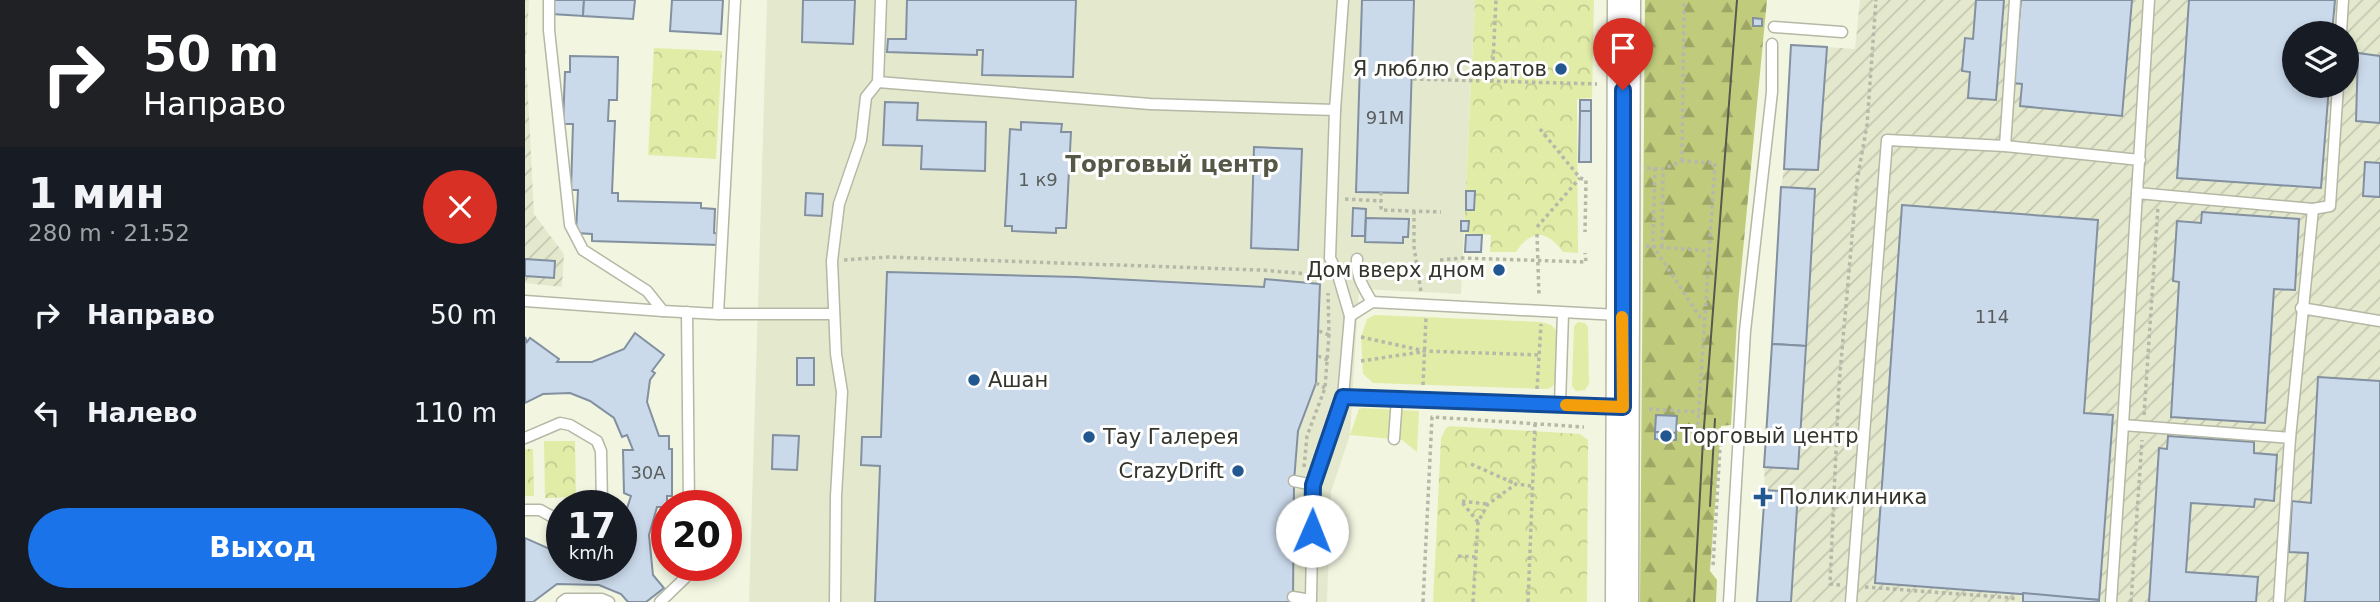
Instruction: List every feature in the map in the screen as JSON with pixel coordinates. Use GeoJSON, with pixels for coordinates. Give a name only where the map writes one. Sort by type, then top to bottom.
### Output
{"type":"FeatureCollection","features":[{"type":"Feature","properties":{"kind":"main road"},"geometry":{"type":"LineString","coordinates":[[1622,602],[1636,408],[1622,316],[1624,0]]}},
{"type":"Feature","properties":{"kind":"lane"},"geometry":{"type":"LineString","coordinates":[[549,0],[549,30],[570,225],[583,250],[647,291],[663,311]]}},
{"type":"Feature","properties":{"kind":"lane"},"geometry":{"type":"LineString","coordinates":[[718,314],[735,0]]}},
{"type":"Feature","properties":{"kind":"lane"},"geometry":{"type":"LineString","coordinates":[[835,602],[836,496],[842,392],[836,354],[832,261],[839,204],[861,140],[866,97],[878,82],[881,0]]}},
{"type":"Feature","properties":{"kind":"lane"},"geometry":{"type":"LineString","coordinates":[[1293,597],[1311,600],[1313,485],[1343,397],[1350,316],[1330,258],[1335,110],[1343,0]]}},
{"type":"Feature","properties":{"kind":"lane"},"geometry":{"type":"LineString","coordinates":[[2005,146],[2015,0]]}},
{"type":"Feature","properties":{"kind":"lane"},"geometry":{"type":"LineString","coordinates":[[2111,602],[2149,0]]}},
{"type":"Feature","properties":{"kind":"lane"},"geometry":{"type":"LineString","coordinates":[[2342,21],[2343,0]]}},
{"type":"Feature","properties":{"kind":"lane"},"geometry":{"type":"LineString","coordinates":[[1774,27],[1842,32]]}},
{"type":"Feature","properties":{"kind":"lane"},"geometry":{"type":"LineString","coordinates":[[1729,602],[1745,331],[1772,92],[1772,44]]}},
{"type":"Feature","properties":{"kind":"lane"},"geometry":{"type":"LineString","coordinates":[[878,82],[1150,104],[1335,110]]}},
{"type":"Feature","properties":{"kind":"lane"},"geometry":{"type":"LineString","coordinates":[[2137,193],[2313,209],[2330,206],[2337,98]]}},
{"type":"Feature","properties":{"kind":"lane"},"geometry":{"type":"LineString","coordinates":[[1851,602],[1887,140],[2005,146],[2140,160]]}},
{"type":"Feature","properties":{"kind":"lane"},"geometry":{"type":"LineString","coordinates":[[2279,602],[2301,307],[2313,209]]}},
{"type":"Feature","properties":{"kind":"lane"},"geometry":{"type":"LineString","coordinates":[[1357,259],[1356,270],[1360,283],[1371,302]]}},
{"type":"Feature","properties":{"kind":"lane"},"geometry":{"type":"LineString","coordinates":[[525,300],[718,314],[834,314]]}},
{"type":"Feature","properties":{"kind":"lane"},"geometry":{"type":"LineString","coordinates":[[1350,316],[1371,302],[1622,316]]}},
{"type":"Feature","properties":{"kind":"lane"},"geometry":{"type":"LineString","coordinates":[[2301,307],[2380,321]]}},
{"type":"Feature","properties":{"kind":"lane"},"geometry":{"type":"LineString","coordinates":[[687,312],[689,490]]}},
{"type":"Feature","properties":{"kind":"lane"},"geometry":{"type":"LineString","coordinates":[[1560,404],[1563,313]]}},
{"type":"Feature","properties":{"kind":"lane"},"geometry":{"type":"LineString","coordinates":[[1343,397],[1636,408]]}},
{"type":"Feature","properties":{"kind":"lane"},"geometry":{"type":"LineString","coordinates":[[1394,439],[1397,398]]}},
{"type":"Feature","properties":{"kind":"lane"},"geometry":{"type":"LineString","coordinates":[[525,438],[559,423],[570,425],[597,441],[601,451],[602,490]]}},
{"type":"Feature","properties":{"kind":"lane"},"geometry":{"type":"LineString","coordinates":[[2123,425],[2290,438]]}},
{"type":"Feature","properties":{"kind":"lane"},"geometry":{"type":"LineString","coordinates":[[1294,481],[1313,485]]}},
{"type":"Feature","properties":{"kind":"lane"},"geometry":{"type":"LineString","coordinates":[[525,510],[540,510],[546,513]]}},
{"type":"Feature","properties":{"kind":"lane"},"geometry":{"type":"LineString","coordinates":[[660,602],[682,581]]}},
{"type":"Feature","properties":{"kind":"lane"},"geometry":{"type":"LineString","coordinates":[[562,602],[602,599],[609,602]]}},
{"type":"Feature","properties":{"kind":"path"},"geometry":{"type":"LineString","coordinates":[[1492,81],[1496,0]]}},
{"type":"Feature","properties":{"kind":"path"},"geometry":{"type":"LineString","coordinates":[[1682,161],[1684,0]]}},
{"type":"Feature","properties":{"kind":"path"},"geometry":{"type":"LineString","coordinates":[[1876,0],[1867,125],[1857,181],[1840,370],[1830,584],[2013,598],[2012,602]]}},
{"type":"Feature","properties":{"kind":"path"},"geometry":{"type":"LineString","coordinates":[[1413,79],[1597,84]]}},
{"type":"Feature","properties":{"kind":"path"},"geometry":{"type":"LineString","coordinates":[[1539,130],[1580,178],[1586,180],[1585,232]]}},
{"type":"Feature","properties":{"kind":"path"},"geometry":{"type":"LineString","coordinates":[[1647,168],[1663,169],[1682,161],[1715,163],[1697,439]]}},
{"type":"Feature","properties":{"kind":"path"},"geometry":{"type":"LineString","coordinates":[[1655,168],[1653,246],[1704,322]]}},
{"type":"Feature","properties":{"kind":"path"},"geometry":{"type":"LineString","coordinates":[[1662,247],[1663,169]]}},
{"type":"Feature","properties":{"kind":"path"},"geometry":{"type":"LineString","coordinates":[[1538,226],[1580,178]]}},
{"type":"Feature","properties":{"kind":"path"},"geometry":{"type":"LineString","coordinates":[[1381,192],[1381,210],[1441,212]]}},
{"type":"Feature","properties":{"kind":"path"},"geometry":{"type":"LineString","coordinates":[[2131,602],[2159,195]]}},
{"type":"Feature","properties":{"kind":"path"},"geometry":{"type":"LineString","coordinates":[[1332,199],[1381,201]]}},
{"type":"Feature","properties":{"kind":"path"},"geometry":{"type":"LineString","coordinates":[[1414,211],[1414,247],[1421,292]]}},
{"type":"Feature","properties":{"kind":"path"},"geometry":{"type":"LineString","coordinates":[[1537,234],[1539,297]]}},
{"type":"Feature","properties":{"kind":"path"},"geometry":{"type":"LineString","coordinates":[[1646,246],[1709,251]]}},
{"type":"Feature","properties":{"kind":"path"},"geometry":{"type":"LineString","coordinates":[[1440,260],[1586,262],[1585,253]]}},
{"type":"Feature","properties":{"kind":"path"},"geometry":{"type":"LineString","coordinates":[[832,261],[888,257],[1338,275]]}},
{"type":"Feature","properties":{"kind":"path"},"geometry":{"type":"LineString","coordinates":[[1423,385],[1426,317]]}},
{"type":"Feature","properties":{"kind":"path"},"geometry":{"type":"LineString","coordinates":[[1537,389],[1541,322]]}},
{"type":"Feature","properties":{"kind":"path"},"geometry":{"type":"LineString","coordinates":[[1319,331],[1329,335]]}},
{"type":"Feature","properties":{"kind":"path"},"geometry":{"type":"LineString","coordinates":[[1361,337],[1425,351],[1539,355]]}},
{"type":"Feature","properties":{"kind":"path"},"geometry":{"type":"LineString","coordinates":[[1361,361],[1425,351]]}},
{"type":"Feature","properties":{"kind":"path"},"geometry":{"type":"LineString","coordinates":[[1318,356],[1328,360]]}},
{"type":"Feature","properties":{"kind":"path"},"geometry":{"type":"LineString","coordinates":[[1316,383],[1325,388]]}},
{"type":"Feature","properties":{"kind":"path"},"geometry":{"type":"LineString","coordinates":[[1636,408],[1699,412]]}},
{"type":"Feature","properties":{"kind":"path"},"geometry":{"type":"LineString","coordinates":[[1423,602],[1432,417],[1584,427]]}},
{"type":"Feature","properties":{"kind":"path"},"geometry":{"type":"LineString","coordinates":[[1528,602],[1535,424]]}},
{"type":"Feature","properties":{"kind":"path"},"geometry":{"type":"LineString","coordinates":[[1698,428],[1721,431],[1713,566]]}},
{"type":"Feature","properties":{"kind":"path"},"geometry":{"type":"LineString","coordinates":[[1471,464],[1516,484],[1531,486]]}},
{"type":"Feature","properties":{"kind":"path"},"geometry":{"type":"LineString","coordinates":[[1473,602],[1478,522],[1488,504],[1516,484]]}},
{"type":"Feature","properties":{"kind":"path"},"geometry":{"type":"LineString","coordinates":[[1478,522],[1461,501],[1488,504]]}},
{"type":"Feature","properties":{"kind":"path"},"geometry":{"type":"LineString","coordinates":[[1458,556],[1476,557]]}},
{"type":"Feature","properties":{"kind":"shaded area"},"geometry":{"type":"Polygon","coordinates":[[[525,0],[529,0],[526,57],[534,214],[564,254],[562,287],[525,283],[525,0]]]}},
{"type":"Feature","properties":{"kind":"shaded area"},"geometry":{"type":"Polygon","coordinates":[[[767,0],[1475,0],[1461,294],[1359,289],[1350,435],[1331,492],[1327,602],[749,602],[767,0]]]}},
{"type":"Feature","properties":{"kind":"shaded area"},"geometry":{"type":"Polygon","coordinates":[[[1860,0],[2380,0],[2380,602],[1791,602],[1798,492],[1765,490],[1764,467],[1798,468],[1815,189],[1781,187],[1784,169],[1818,170],[1827,47],[1855,49],[1860,0]]]}},
{"type":"Feature","properties":{"kind":"green space"},"geometry":{"type":"Polygon","coordinates":[[[1475,0],[1594,0],[1592,98],[1577,99],[1578,253],[1563,252],[1551,239],[1539,235],[1527,239],[1516,252],[1490,252],[1491,235],[1464,233],[1475,0]]]}},
{"type":"Feature","properties":{"kind":"green space"},"geometry":{"type":"Polygon","coordinates":[[[1645,0],[1767,0],[1738,303],[1731,425],[1721,426],[1710,571],[1717,580],[1716,602],[1640,602],[1645,0]]]}},
{"type":"Feature","properties":{"kind":"green space"},"geometry":{"type":"Polygon","coordinates":[[[654,48],[722,51],[716,159],[648,155],[654,48]]]}},
{"type":"Feature","properties":{"kind":"green space"},"geometry":{"type":"Polygon","coordinates":[[[1375,315],[1541,322],[1551,325],[1557,331],[1557,380],[1547,389],[1373,383],[1363,374],[1361,337],[1367,319],[1375,315]]]}},
{"type":"Feature","properties":{"kind":"green space"},"geometry":{"type":"Polygon","coordinates":[[[1578,322],[1585,323],[1588,327],[1589,384],[1585,390],[1576,391],[1572,386],[1574,326],[1578,322]]]}},
{"type":"Feature","properties":{"kind":"green space"},"geometry":{"type":"Polygon","coordinates":[[[1359,409],[1419,411],[1417,452],[1402,440],[1350,435],[1359,409]]]}},
{"type":"Feature","properties":{"kind":"green space"},"geometry":{"type":"Polygon","coordinates":[[[1450,426],[1580,434],[1588,440],[1587,602],[1433,602],[1441,438],[1450,426]]]}},
{"type":"Feature","properties":{"kind":"green space"},"geometry":{"type":"Polygon","coordinates":[[[544,441],[575,441],[576,490],[546,490],[545,498],[544,441]]]}},
{"type":"Feature","properties":{"kind":"green space"},"geometry":{"type":"Polygon","coordinates":[[[525,449],[533,449],[534,496],[525,496],[525,449]]]}},
{"type":"Feature","properties":{"kind":"building"},"geometry":{"type":"Polygon","coordinates":[[[553,0],[584,0],[583,16],[552,14],[553,0]]]}},
{"type":"Feature","properties":{"kind":"building"},"geometry":{"type":"Polygon","coordinates":[[[584,0],[635,0],[633,19],[583,16],[584,0]]]}},
{"type":"Feature","properties":{"kind":"building"},"geometry":{"type":"Polygon","coordinates":[[[672,0],[723,0],[721,34],[670,31],[672,0]]]}},
{"type":"Feature","properties":{"kind":"building"},"geometry":{"type":"Polygon","coordinates":[[[803,0],[855,0],[853,44],[802,42],[803,0]]]}},
{"type":"Feature","properties":{"kind":"building"},"geometry":{"type":"Polygon","coordinates":[[[907,0],[1076,0],[1073,77],[982,75],[983,50],[977,50],[977,55],[887,52],[888,39],[906,39],[907,0]]]}},
{"type":"Feature","properties":{"kind":"building"},"geometry":{"type":"Polygon","coordinates":[[[1362,0],[1414,0],[1408,193],[1356,192],[1362,0]]]}},
{"type":"Feature","properties":{"kind":"building"},"geometry":{"type":"Polygon","coordinates":[[[1976,0],[2004,0],[1996,100],[1968,98],[1970,72],[1962,71],[1965,38],[1973,39],[1976,0]]]}},
{"type":"Feature","properties":{"kind":"building"},"geometry":{"type":"Polygon","coordinates":[[[2021,0],[2132,0],[2122,116],[2020,106],[2022,84],[2013,83],[2021,0]]]}},
{"type":"Feature","properties":{"kind":"building"},"geometry":{"type":"Polygon","coordinates":[[[2189,0],[2335,0],[2333,21],[2282,21],[2282,98],[2328,98],[2321,188],[2177,178],[2189,0]]]}},
{"type":"Feature","properties":{"kind":"building"},"geometry":{"type":"Polygon","coordinates":[[[1753,18],[1762,19],[1762,26],[1753,26],[1753,18]]]}},
{"type":"Feature","properties":{"kind":"building"},"geometry":{"type":"Polygon","coordinates":[[[1791,45],[1827,47],[1818,170],[1784,169],[1791,45]]]}},
{"type":"Feature","properties":{"kind":"building"},"geometry":{"type":"Polygon","coordinates":[[[2359,53],[2380,56],[2380,123],[2356,121],[2359,53]]]}},
{"type":"Feature","properties":{"kind":"building"},"geometry":{"type":"Polygon","coordinates":[[[570,56],[618,57],[617,100],[609,100],[608,121],[615,121],[612,193],[618,193],[618,201],[701,203],[701,208],[715,209],[714,233],[720,234],[719,245],[592,241],[592,234],[576,233],[578,190],[571,190],[573,124],[563,124],[565,72],[570,72],[570,56]]]}},
{"type":"Feature","properties":{"kind":"building"},"geometry":{"type":"Polygon","coordinates":[[[1580,100],[1591,100],[1591,111],[1580,111],[1580,100]]]}},
{"type":"Feature","properties":{"kind":"building"},"geometry":{"type":"Polygon","coordinates":[[[885,102],[918,103],[917,120],[986,122],[985,171],[921,169],[922,146],[883,145],[885,102]]]}},
{"type":"Feature","properties":{"kind":"building"},"geometry":{"type":"Polygon","coordinates":[[[1580,111],[1591,111],[1591,162],[1579,162],[1580,111]]]}},
{"type":"Feature","properties":{"kind":"building"},"geometry":{"type":"Polygon","coordinates":[[[1021,122],[1062,124],[1061,132],[1071,132],[1066,228],[1056,228],[1056,233],[1012,231],[1012,226],[1005,226],[1010,129],[1021,130],[1021,122]]]}},
{"type":"Feature","properties":{"kind":"building"},"geometry":{"type":"Polygon","coordinates":[[[1254,147],[1302,149],[1298,250],[1251,248],[1254,147]]]}},
{"type":"Feature","properties":{"kind":"building"},"geometry":{"type":"Polygon","coordinates":[[[2365,162],[2380,163],[2380,197],[2363,196],[2365,162]]]}},
{"type":"Feature","properties":{"kind":"building"},"geometry":{"type":"Polygon","coordinates":[[[1781,187],[1815,189],[1806,346],[1772,344],[1781,187]]]}},
{"type":"Feature","properties":{"kind":"building"},"geometry":{"type":"Polygon","coordinates":[[[1466,191],[1475,191],[1474,210],[1466,210],[1466,191]]]}},
{"type":"Feature","properties":{"kind":"building"},"geometry":{"type":"Polygon","coordinates":[[[806,193],[823,194],[822,216],[805,215],[806,193]]]}},
{"type":"Feature","properties":{"kind":"building"},"geometry":{"type":"Polygon","coordinates":[[[1902,205],[2098,220],[2084,413],[2113,415],[2099,600],[1875,583],[1902,205]]]}},
{"type":"Feature","properties":{"kind":"building"},"geometry":{"type":"Polygon","coordinates":[[[1353,208],[1366,209],[1365,236],[1352,236],[1353,208]]]}},
{"type":"Feature","properties":{"kind":"building"},"geometry":{"type":"Polygon","coordinates":[[[2202,212],[2299,219],[2295,290],[2274,289],[2265,423],[2171,417],[2179,282],[2173,281],[2177,221],[2201,223],[2202,212]]]}},
{"type":"Feature","properties":{"kind":"building"},"geometry":{"type":"Polygon","coordinates":[[[1366,218],[1409,219],[1408,237],[1403,237],[1403,243],[1365,242],[1366,218]]]}},
{"type":"Feature","properties":{"kind":"building"},"geometry":{"type":"Polygon","coordinates":[[[1461,221],[1469,221],[1468,231],[1461,231],[1461,221]]]}},
{"type":"Feature","properties":{"kind":"building"},"geometry":{"type":"Polygon","coordinates":[[[1466,235],[1482,235],[1481,252],[1465,252],[1466,235]]]}},
{"type":"Feature","properties":{"kind":"building"},"geometry":{"type":"Polygon","coordinates":[[[525,259],[555,261],[554,278],[525,276],[525,259]]]}},
{"type":"Feature","properties":{"kind":"building"},"geometry":{"type":"Polygon","coordinates":[[[1344,269],[1351,269],[1351,276],[1344,276],[1344,269]]]}},
{"type":"Feature","properties":{"kind":"building","name":"Тау Галерея"},"geometry":{"type":"Polygon","coordinates":[[[887,272],[1076,277],[1264,287],[1265,279],[1320,284],[1316,383],[1298,431],[1294,481],[1293,602],[875,602],[880,466],[861,465],[862,437],[881,437],[887,272]]]}},
{"type":"Feature","properties":{"kind":"building"},"geometry":{"type":"Polygon","coordinates":[[[635,333],[664,355],[652,371],[655,373],[650,380],[647,402],[659,436],[669,436],[669,449],[672,449],[672,490],[651,490],[651,581],[658,581],[664,588],[646,602],[628,602],[621,594],[599,585],[557,584],[533,602],[525,602],[525,538],[546,547],[546,581],[637,581],[637,490],[624,490],[623,450],[633,450],[627,435],[622,437],[614,418],[590,401],[570,393],[543,394],[525,403],[525,337],[527,342],[530,338],[559,359],[557,362],[592,362],[624,349],[635,333]]]}},
{"type":"Feature","properties":{"kind":"building"},"geometry":{"type":"Polygon","coordinates":[[[1772,344],[1806,346],[1798,469],[1764,467],[1772,344]]]}},
{"type":"Feature","properties":{"kind":"building"},"geometry":{"type":"Polygon","coordinates":[[[797,358],[814,358],[814,385],[797,385],[797,358]]]}},
{"type":"Feature","properties":{"kind":"building"},"geometry":{"type":"Polygon","coordinates":[[[2318,377],[2380,381],[2380,602],[2305,602],[2308,553],[2289,552],[2292,501],[2311,503],[2318,377]]]}},
{"type":"Feature","properties":{"kind":"building"},"geometry":{"type":"Polygon","coordinates":[[[1656,415],[1677,416],[1676,433],[1655,432],[1656,415]]]}},
{"type":"Feature","properties":{"kind":"building","name":"Торговый центр"},"geometry":{"type":"Polygon","coordinates":[[[1655,432],[1676,433],[1676,440],[1655,439],[1655,432]]]}},
{"type":"Feature","properties":{"kind":"building"},"geometry":{"type":"Polygon","coordinates":[[[773,435],[799,436],[797,470],[772,469],[773,435]]]}},
{"type":"Feature","properties":{"kind":"building"},"geometry":{"type":"Polygon","coordinates":[[[2168,436],[2254,442],[2254,453],[2277,455],[2274,501],[2255,499],[2254,507],[2191,503],[2186,572],[2258,577],[2256,602],[2149,602],[2159,448],[2167,449],[2168,436]]]}},
{"type":"Feature","properties":{"kind":"building"},"geometry":{"type":"Polygon","coordinates":[[[1765,490],[1798,492],[1791,602],[1757,602],[1765,490]]]}},
{"type":"Feature","properties":{"kind":"building"},"geometry":{"type":"Polygon","coordinates":[[[2023,593],[2099,600],[2099,602],[2023,602],[2023,593]]]}},
{"type":"Feature","properties":{"kind":"tram line"},"geometry":{"type":"LineString","coordinates":[[1694,602],[1703,440],[1737,0]]}},
{"type":"Feature","properties":{"kind":"tram line"},"geometry":{"type":"LineString","coordinates":[[1710,506],[1715,419]]}},
{"type":"Feature","properties":{"kind":"slow traffic"},"geometry":{"type":"LineString","coordinates":[[1566,405],[1623,407],[1622,317]]}},
{"type":"Feature","properties":{"kind":"place","name":"Я люблю Саратов"},"geometry":{"type":"Point","coordinates":[1561,69]}},
{"type":"Feature","properties":{"kind":"place","name":"Дом вверх дном"},"geometry":{"type":"Point","coordinates":[1499,270]}},
{"type":"Feature","properties":{"kind":"place","name":"Ашан"},"geometry":{"type":"Point","coordinates":[974,380]}},
{"type":"Feature","properties":{"kind":"place","name":"Торговый центр"},"geometry":{"type":"Point","coordinates":[1666,436]}},
{"type":"Feature","properties":{"kind":"place","name":"Тау Галерея"},"geometry":{"type":"Point","coordinates":[1089,437]}},
{"type":"Feature","properties":{"kind":"place","name":"CrazyDrift"},"geometry":{"type":"Point","coordinates":[1238,471]}},
{"type":"Feature","properties":{"kind":"place","name":"Поликлиника"},"geometry":{"type":"Point","coordinates":[1763,497]}},
{"type":"Feature","properties":{"kind":"district","name":"Торговый центр"},"geometry":{"type":"Point","coordinates":[1172,164]}},
{"type":"Feature","properties":{"kind":"route"},"geometry":{"type":"LineString","coordinates":[[1312,531],[1313,485],[1343,397],[1623,407],[1623,90]]}}]}
